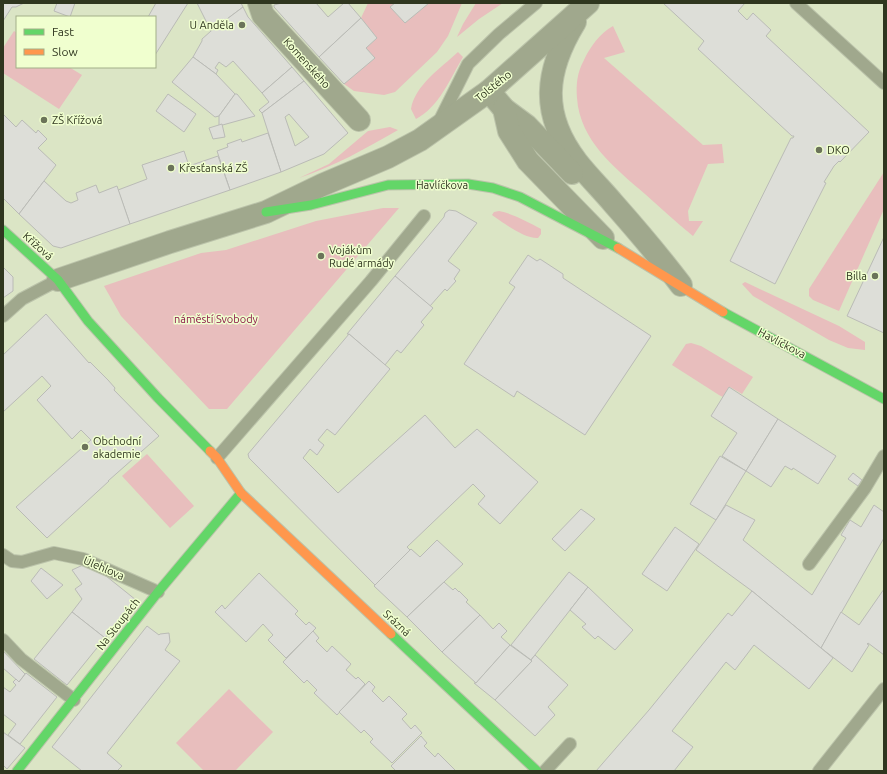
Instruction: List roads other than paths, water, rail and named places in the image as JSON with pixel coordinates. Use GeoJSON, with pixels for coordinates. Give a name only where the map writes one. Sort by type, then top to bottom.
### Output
{"type":"FeatureCollection","features":[{"type":"Feature","properties":{"kind":"street","name":"Komenského"},"geometry":{"type":"LineString","coordinates":[[259,3],[263,15],[359,120]]}},
{"type":"Feature","properties":{"kind":"street","name":"Tolstého"},"geometry":{"type":"LineString","coordinates":[[266,212],[322,185],[388,157],[420,140],[489,91],[587,4]]}},
{"type":"Feature","properties":{"kind":"street","name":"Havlíčkova"},"geometry":{"type":"LineString","coordinates":[[587,4],[568,33],[553,70],[550,98],[556,128],[576,162],[635,228],[681,285]]}},
{"type":"Feature","properties":{"kind":"street","name":"Havlíčkova"},"geometry":{"type":"LineString","coordinates":[[489,91],[504,109],[527,126],[583,184],[635,228]]}},
{"type":"Feature","properties":{"kind":"street","name":"Havlíčkova"},"geometry":{"type":"LineString","coordinates":[[504,109],[509,130],[528,161],[608,242]]}},
{"type":"Feature","properties":{"kind":"street","name":"Havlíčkova"},"geometry":{"type":"LineString","coordinates":[[266,212],[311,205],[388,185],[468,184],[494,188],[520,197],[608,242],[717,308],[884,399]]}},
{"type":"Feature","properties":{"kind":"street"},"geometry":{"type":"LineString","coordinates":[[240,493],[217,458],[158,398],[88,321],[58,280],[170,242],[266,212]]}},
{"type":"Feature","properties":{"kind":"street","name":"Křížová"},"geometry":{"type":"LineString","coordinates":[[3,230],[58,280]]}},
{"type":"Feature","properties":{"kind":"street","name":"Na Stoupách"},"geometry":{"type":"LineString","coordinates":[[18,771],[158,592],[240,493]]}},
{"type":"Feature","properties":{"kind":"street","name":"Srázná"},"geometry":{"type":"LineString","coordinates":[[240,493],[537,771]]}},
{"type":"Feature","properties":{"kind":"lane"},"geometry":{"type":"LineString","coordinates":[[436,129],[468,64],[499,34],[536,3]]}},
{"type":"Feature","properties":{"kind":"lane"},"geometry":{"type":"LineString","coordinates":[[796,3],[884,83]]}},
{"type":"Feature","properties":{"kind":"lane"},"geometry":{"type":"LineString","coordinates":[[217,458],[371,281],[424,216]]}},
{"type":"Feature","properties":{"kind":"lane"},"geometry":{"type":"LineString","coordinates":[[3,316],[22,300],[58,280]]}},
{"type":"Feature","properties":{"kind":"lane"},"geometry":{"type":"LineString","coordinates":[[809,564],[866,488],[884,456]]}},
{"type":"Feature","properties":{"kind":"lane","name":"Úlehlova"},"geometry":{"type":"LineString","coordinates":[[3,555],[12,561],[22,562],[54,553],[83,559],[158,592]]}},
{"type":"Feature","properties":{"kind":"lane"},"geometry":{"type":"LineString","coordinates":[[3,640],[21,659],[74,700]]}},
{"type":"Feature","properties":{"kind":"lane"},"geometry":{"type":"LineString","coordinates":[[819,771],[884,689]]}},
{"type":"Feature","properties":{"kind":"lane"},"geometry":{"type":"LineString","coordinates":[[545,771],[570,744]]}},
{"type":"Feature","properties":{"kind":"place","name":"U Anděla"},"geometry":{"type":"Point","coordinates":[242,25]}},
{"type":"Feature","properties":{"kind":"place","name":"ZŠ Křížová"},"geometry":{"type":"Point","coordinates":[44,120]}},
{"type":"Feature","properties":{"kind":"place","name":"DKO"},"geometry":{"type":"Point","coordinates":[819,150]}},
{"type":"Feature","properties":{"kind":"place","name":"Křesťanská ZŠ"},"geometry":{"type":"Point","coordinates":[171,168]}},
{"type":"Feature","properties":{"kind":"place","name":"Vojákům Rudé armády"},"geometry":{"type":"Point","coordinates":[321,256]}},
{"type":"Feature","properties":{"kind":"place","name":"Billa"},"geometry":{"type":"Point","coordinates":[875,276]}},
{"type":"Feature","properties":{"kind":"place","name":"Obchodní akademie"},"geometry":{"type":"Point","coordinates":[85,447]}},
{"type":"Feature","properties":{"kind":"park label","name":"náměstí Svobody"},"geometry":{"type":"Point","coordinates":[216,319]}}]}
